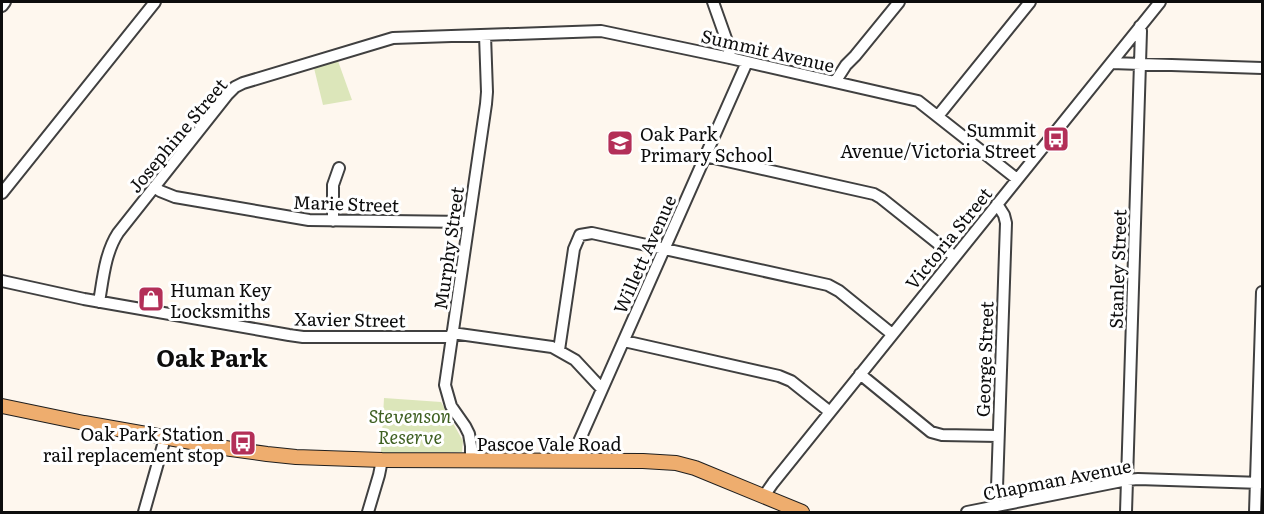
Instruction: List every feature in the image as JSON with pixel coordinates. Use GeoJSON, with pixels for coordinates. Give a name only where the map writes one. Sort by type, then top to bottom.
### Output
{"type":"FeatureCollection","features":[{"type":"Feature","properties":{"kind":"main road","name":"Pascoe Vale Road"},"geometry":{"type":"LineString","coordinates":[[2,406],[165,438],[296,457],[676,463],[707,472],[794,511]]}},
{"type":"Feature","properties":{"kind":"street"},"geometry":{"type":"LineString","coordinates":[[2,6],[5,2]]}},
{"type":"Feature","properties":{"kind":"street"},"geometry":{"type":"LineString","coordinates":[[2,193],[155,2]]}},
{"type":"Feature","properties":{"kind":"street"},"geometry":{"type":"LineString","coordinates":[[713,2],[729,47],[730,58]]}},
{"type":"Feature","properties":{"kind":"street"},"geometry":{"type":"LineString","coordinates":[[841,83],[846,65],[899,2]]}},
{"type":"Feature","properties":{"kind":"street"},"geometry":{"type":"LineString","coordinates":[[938,116],[1030,2]]}},
{"type":"Feature","properties":{"kind":"street","name":"Victoria Street"},"geometry":{"type":"LineString","coordinates":[[764,496],[1160,2]]}},
{"type":"Feature","properties":{"kind":"street","name":"Stanley Street"},"geometry":{"type":"LineString","coordinates":[[1126,513],[1142,31],[1140,26]]}},
{"type":"Feature","properties":{"kind":"street","name":"Summit Avenue"},"geometry":{"type":"LineString","coordinates":[[485,34],[601,31],[918,101],[1017,179]]}},
{"type":"Feature","properties":{"kind":"street","name":"Josephine Street"},"geometry":{"type":"LineString","coordinates":[[99,302],[112,242],[235,87],[393,38],[485,34]]}},
{"type":"Feature","properties":{"kind":"street","name":"Murphy Street"},"geometry":{"type":"LineString","coordinates":[[471,460],[469,434],[451,406],[446,392],[446,380],[486,104],[485,34]]}},
{"type":"Feature","properties":{"kind":"street","name":"Willett Avenue"},"geometry":{"type":"LineString","coordinates":[[575,461],[577,446],[747,62]]}},
{"type":"Feature","properties":{"kind":"street"},"geometry":{"type":"LineString","coordinates":[[1111,63],[1263,68]]}},
{"type":"Feature","properties":{"kind":"street"},"geometry":{"type":"LineString","coordinates":[[705,156],[874,194],[955,256]]}},
{"type":"Feature","properties":{"kind":"street"},"geometry":{"type":"LineString","coordinates":[[333,221],[333,185],[339,168]]}},
{"type":"Feature","properties":{"kind":"street","name":"Marie Street"},"geometry":{"type":"LineString","coordinates":[[154,187],[160,192],[175,197],[299,219],[468,222]]}},
{"type":"Feature","properties":{"kind":"street","name":"George Street"},"geometry":{"type":"LineString","coordinates":[[994,207],[1004,214],[1006,223],[1004,228],[997,488],[994,497],[997,506]]}},
{"type":"Feature","properties":{"kind":"street"},"geometry":{"type":"LineString","coordinates":[[980,224],[988,221],[1004,228]]}},
{"type":"Feature","properties":{"kind":"street"},"geometry":{"type":"LineString","coordinates":[[559,350],[574,249],[580,235],[592,233],[828,285],[839,291],[892,334]]}},
{"type":"Feature","properties":{"kind":"street","name":"Xavier Street"},"geometry":{"type":"LineString","coordinates":[[2,281],[99,302],[303,337],[452,335],[542,346],[559,350],[575,360],[602,389]]}},
{"type":"Feature","properties":{"kind":"street"},"geometry":{"type":"LineString","coordinates":[[1255,513],[1259,483],[1263,292]]}},
{"type":"Feature","properties":{"kind":"street"},"geometry":{"type":"LineString","coordinates":[[624,341],[779,376],[791,381],[830,412]]}},
{"type":"Feature","properties":{"kind":"street"},"geometry":{"type":"LineString","coordinates":[[860,374],[931,432],[942,435],[998,436]]}},
{"type":"Feature","properties":{"kind":"street"},"geometry":{"type":"LineString","coordinates":[[144,513],[165,438]]}},
{"type":"Feature","properties":{"kind":"street"},"geometry":{"type":"LineString","coordinates":[[368,513],[382,460]]}},
{"type":"Feature","properties":{"kind":"street","name":"Chapman Avenue"},"geometry":{"type":"LineString","coordinates":[[967,513],[1127,480],[1259,483]]}},
{"type":"Feature","properties":{"kind":"green space"},"geometry":{"type":"Polygon","coordinates":[[[338,61],[352,100],[323,105],[314,68],[338,61]]]}},
{"type":"Feature","properties":{"kind":"green space","name":"Stevenson Reserve"},"geometry":{"type":"Polygon","coordinates":[[[384,398],[441,402],[463,441],[462,452],[381,453],[384,398]]]}},
{"type":"Feature","properties":{"kind":"place","name":"Summit Avenue/Victoria Street"},"geometry":{"type":"Point","coordinates":[1056,139]}},
{"type":"Feature","properties":{"kind":"place","name":"Oak Park Primary School"},"geometry":{"type":"Point","coordinates":[620,143]}},
{"type":"Feature","properties":{"kind":"place","name":"Human Key Locksmiths"},"geometry":{"type":"Point","coordinates":[151,299]}},
{"type":"Feature","properties":{"kind":"place","name":"Oak Park Station rail replacement stop"},"geometry":{"type":"Point","coordinates":[243,443]}},
{"type":"Feature","properties":{"kind":"district","name":"Oak Park"},"geometry":{"type":"Point","coordinates":[212,356]}}]}
